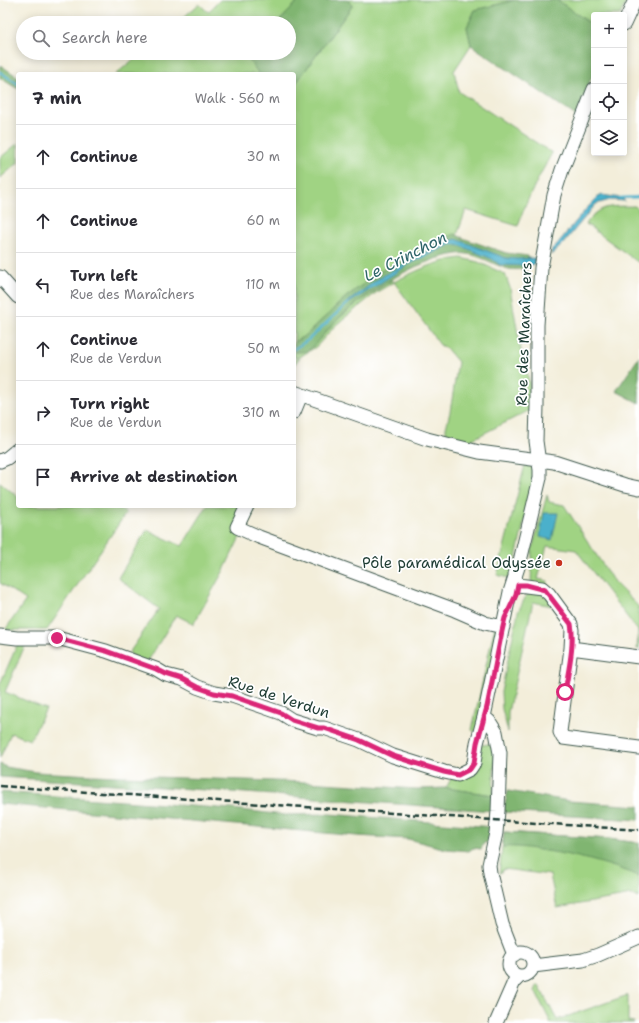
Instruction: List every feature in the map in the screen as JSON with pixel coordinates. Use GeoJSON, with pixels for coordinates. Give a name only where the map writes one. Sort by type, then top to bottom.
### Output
{"type":"FeatureCollection","features":[{"type":"Feature","properties":{"kind":"street"},"geometry":{"type":"LineString","coordinates":[[627,17],[634,0]]}},
{"type":"Feature","properties":{"kind":"street","name":"Rue des Maraîchers"},"geometry":{"type":"LineString","coordinates":[[484,717],[504,623],[516,595],[520,581],[520,561],[540,478],[536,441],[537,346],[538,291],[544,244],[554,196],[562,170],[591,97]]}},
{"type":"Feature","properties":{"kind":"street"},"geometry":{"type":"LineString","coordinates":[[0,277],[16,295]]}},
{"type":"Feature","properties":{"kind":"street"},"geometry":{"type":"LineString","coordinates":[[297,394],[427,439],[479,452],[538,459],[572,467],[583,472],[639,488]]}},
{"type":"Feature","properties":{"kind":"street"},"geometry":{"type":"LineString","coordinates":[[0,461],[7,458],[16,451]]}},
{"type":"Feature","properties":{"kind":"street"},"geometry":{"type":"LineString","coordinates":[[246,508],[237,527],[455,610],[485,623],[504,623]]}},
{"type":"Feature","properties":{"kind":"street"},"geometry":{"type":"LineString","coordinates":[[520,581],[545,590],[571,624],[571,648],[560,732],[564,738],[639,748]]}},
{"type":"Feature","properties":{"kind":"street","name":"Rue de Verdun"},"geometry":{"type":"LineString","coordinates":[[0,636],[17,638],[57,638],[106,651],[182,679],[197,687],[214,693],[232,696],[281,713],[292,720],[318,728],[324,728],[359,740],[393,756],[458,775],[470,769],[474,763],[477,743],[484,717]]}},
{"type":"Feature","properties":{"kind":"street"},"geometry":{"type":"LineString","coordinates":[[571,648],[639,657]]}},
{"type":"Feature","properties":{"kind":"street"},"geometry":{"type":"LineString","coordinates":[[484,717],[489,721],[496,732],[500,754],[496,833],[489,870],[502,924],[514,955]]}},
{"type":"Feature","properties":{"kind":"street"},"geometry":{"type":"LineString","coordinates":[[533,966],[583,960],[639,937]]}},
{"type":"Feature","properties":{"kind":"street"},"geometry":{"type":"LineString","coordinates":[[496,1023],[514,982],[520,976],[528,974],[532,970],[532,960],[525,953],[519,952],[510,960],[509,966],[514,974],[520,976]]}},
{"type":"Feature","properties":{"kind":"green space"},"geometry":{"type":"Polygon","coordinates":[[[220,0],[299,0],[284,16],[185,16],[199,4],[208,12],[220,0]]]}},
{"type":"Feature","properties":{"kind":"green space"},"geometry":{"type":"Polygon","coordinates":[[[299,0],[347,0],[353,5],[296,83],[296,72],[258,72],[249,60],[296,60],[296,16],[284,16],[299,0]]]}},
{"type":"Feature","properties":{"kind":"green space"},"geometry":{"type":"Polygon","coordinates":[[[347,0],[515,0],[475,10],[467,27],[471,45],[454,71],[459,92],[552,153],[529,198],[518,226],[466,210],[457,235],[454,234],[381,271],[346,297],[306,335],[296,341],[296,83],[353,5],[347,0]]]}},
{"type":"Feature","properties":{"kind":"green space"},"geometry":{"type":"Polygon","coordinates":[[[515,0],[557,0],[591,24],[591,78],[576,116],[471,45],[467,27],[475,10],[515,0]]]}},
{"type":"Feature","properties":{"kind":"green space"},"geometry":{"type":"Polygon","coordinates":[[[557,0],[627,0],[621,12],[591,12],[591,24],[557,0]]]}},
{"type":"Feature","properties":{"kind":"green space"},"geometry":{"type":"Polygon","coordinates":[[[133,60],[249,60],[258,72],[118,72],[133,60]]]}},
{"type":"Feature","properties":{"kind":"green space"},"geometry":{"type":"Polygon","coordinates":[[[0,65],[16,76],[16,88],[0,78],[0,65]]]}},
{"type":"Feature","properties":{"kind":"green space"},"geometry":{"type":"Polygon","coordinates":[[[16,145],[16,165],[0,178],[0,158],[16,145]]]}},
{"type":"Feature","properties":{"kind":"green space"},"geometry":{"type":"Polygon","coordinates":[[[635,206],[639,210],[639,263],[586,224],[591,217],[602,209],[635,206]]]}},
{"type":"Feature","properties":{"kind":"green space"},"geometry":{"type":"Polygon","coordinates":[[[454,234],[506,253],[528,256],[528,269],[509,269],[477,256],[457,254],[441,257],[408,270],[362,299],[348,310],[309,350],[304,352],[296,352],[296,341],[306,335],[346,297],[381,271],[454,234]]]}},
{"type":"Feature","properties":{"kind":"green space"},"geometry":{"type":"Polygon","coordinates":[[[461,258],[478,262],[505,274],[510,288],[520,346],[530,385],[532,409],[463,444],[446,438],[446,428],[458,362],[447,349],[440,345],[394,282],[426,267],[443,261],[461,258]]]}},
{"type":"Feature","properties":{"kind":"green space"},"geometry":{"type":"Polygon","coordinates":[[[392,280],[394,282],[377,292],[337,324],[316,347],[301,356],[296,362],[296,352],[309,350],[336,321],[356,304],[392,280]]]}},
{"type":"Feature","properties":{"kind":"green space"},"geometry":{"type":"Polygon","coordinates":[[[639,357],[639,403],[616,391],[639,357]]]}},
{"type":"Feature","properties":{"kind":"green space"},"geometry":{"type":"Polygon","coordinates":[[[525,465],[533,466],[535,474],[476,734],[472,730],[493,634],[508,578],[497,575],[525,465]]]}},
{"type":"Feature","properties":{"kind":"green space"},"geometry":{"type":"Polygon","coordinates":[[[0,482],[16,495],[16,508],[118,508],[126,513],[47,630],[5,630],[26,600],[0,583],[0,482]]]}},
{"type":"Feature","properties":{"kind":"green space"},"geometry":{"type":"Polygon","coordinates":[[[547,495],[549,502],[564,505],[614,582],[639,607],[639,649],[637,649],[638,631],[576,550],[547,546],[538,579],[548,581],[547,586],[552,606],[533,602],[508,712],[508,732],[502,709],[501,692],[518,612],[531,586],[532,549],[547,495]]]}},
{"type":"Feature","properties":{"kind":"green space"},"geometry":{"type":"Polygon","coordinates":[[[206,508],[254,508],[224,570],[193,625],[192,623],[176,615],[145,666],[129,653],[159,609],[118,578],[147,530],[182,546],[206,508]]]}},
{"type":"Feature","properties":{"kind":"green space"},"geometry":{"type":"Polygon","coordinates":[[[18,643],[26,643],[5,692],[46,709],[30,740],[11,733],[0,758],[0,684],[18,643]]]}},
{"type":"Feature","properties":{"kind":"green space"},"geometry":{"type":"Polygon","coordinates":[[[490,744],[495,752],[493,795],[446,788],[452,777],[457,779],[481,745],[490,744]]]}},
{"type":"Feature","properties":{"kind":"green space"},"geometry":{"type":"Polygon","coordinates":[[[0,764],[6,767],[36,772],[91,775],[307,782],[417,789],[446,788],[493,795],[493,811],[0,777],[0,764]]]}},
{"type":"Feature","properties":{"kind":"green space"},"geometry":{"type":"Polygon","coordinates":[[[508,791],[569,801],[639,806],[639,820],[503,812],[508,791]]]}},
{"type":"Feature","properties":{"kind":"green space"},"geometry":{"type":"Polygon","coordinates":[[[0,792],[232,809],[285,815],[329,814],[493,827],[490,842],[484,843],[481,849],[473,848],[469,851],[446,849],[408,839],[357,836],[0,804],[0,792]]]}},
{"type":"Feature","properties":{"kind":"green space"},"geometry":{"type":"Polygon","coordinates":[[[504,832],[609,839],[639,843],[639,898],[631,895],[557,908],[550,875],[504,869],[499,874],[504,832]]]}},
{"type":"Feature","properties":{"kind":"green space"},"geometry":{"type":"Polygon","coordinates":[[[504,832],[609,839],[639,843],[639,876],[603,863],[578,857],[526,848],[503,847],[504,832]]]}},
{"type":"Feature","properties":{"kind":"green space"},"geometry":{"type":"Polygon","coordinates":[[[538,984],[557,1020],[628,995],[628,1021],[634,1023],[551,1023],[535,991],[538,984]]]}},
{"type":"Feature","properties":{"kind":"water"},"geometry":{"type":"Polygon","coordinates":[[[602,195],[621,198],[625,201],[610,200],[596,204],[562,245],[551,255],[552,249],[587,208],[602,195]]]}},
{"type":"Feature","properties":{"kind":"water"},"geometry":{"type":"Polygon","coordinates":[[[456,239],[506,258],[535,258],[535,264],[525,266],[500,265],[492,259],[461,246],[452,244],[408,265],[343,306],[376,280],[416,257],[456,239]]]}},
{"type":"Feature","properties":{"kind":"water"},"geometry":{"type":"Polygon","coordinates":[[[544,513],[558,513],[552,540],[540,537],[544,513]]]}},
{"type":"Feature","properties":{"kind":"waterway","name":"Le Crinchon"},"geometry":{"type":"LineString","coordinates":[[0,72],[16,83]]}},
{"type":"Feature","properties":{"kind":"waterway","name":"Le Crinchon"},"geometry":{"type":"LineString","coordinates":[[620,198],[639,197]]}},
{"type":"Feature","properties":{"kind":"waterway","name":"Le Crinchon"},"geometry":{"type":"LineString","coordinates":[[296,348],[308,340],[348,303]]}},
{"type":"Feature","properties":{"kind":"railway"},"geometry":{"type":"LineString","coordinates":[[0,786],[639,830]]}},
{"type":"Feature","properties":{"kind":"place","name":"Pôle paramédical Odyssée"},"geometry":{"type":"Point","coordinates":[559,563]}},
{"type":"Feature","properties":{"kind":"route"},"geometry":{"type":"LineString","coordinates":[[57,638],[76,642],[93,649],[106,651],[182,679],[197,687],[214,693],[232,696],[281,713],[292,720],[318,728],[324,728],[359,740],[393,756],[458,775],[470,769],[474,763],[477,743],[487,707],[505,618],[516,595],[518,585],[526,585],[545,590],[571,624],[571,648],[565,692]]}}]}
